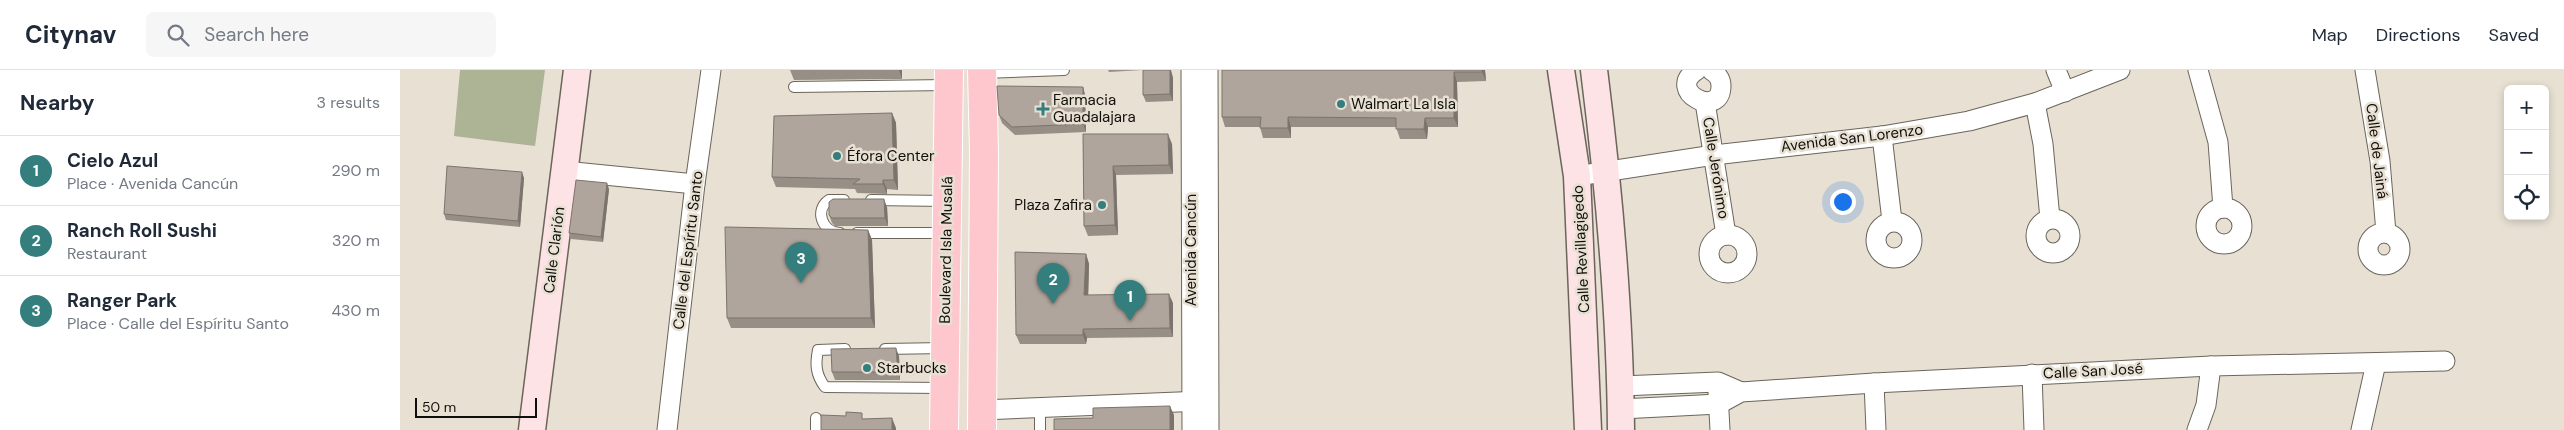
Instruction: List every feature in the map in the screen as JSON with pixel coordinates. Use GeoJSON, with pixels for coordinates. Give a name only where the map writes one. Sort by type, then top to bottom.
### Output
{"type":"FeatureCollection","features":[{"type":"Feature","properties":{"kind":"main road"},"geometry":{"type":"LineString","coordinates":[[982,71],[984,154],[982,420]]}},
{"type":"Feature","properties":{"kind":"main road","name":"Boulevard Isla Musalá"},"geometry":{"type":"LineString","coordinates":[[944,430],[949,77]]}},
{"type":"Feature","properties":{"kind":"main road"},"geometry":{"type":"LineString","coordinates":[[948,152],[984,154]]}},
{"type":"Feature","properties":{"kind":"street","name":"Calle Clarión"},"geometry":{"type":"LineString","coordinates":[[532,430],[577,70]]}},
{"type":"Feature","properties":{"kind":"street","name":"Calle del Espíritu Santo"},"geometry":{"type":"LineString","coordinates":[[667,430],[695,184],[711,70]]}},
{"type":"Feature","properties":{"kind":"street","name":"Avenida Cancún"},"geometry":{"type":"LineString","coordinates":[[1191,70],[1200,402],[1209,430]]}},
{"type":"Feature","properties":{"kind":"street","name":"Avenida Cancún"},"geometry":{"type":"LineString","coordinates":[[1192,430],[1200,402],[1208,70]]}},
{"type":"Feature","properties":{"kind":"street","name":"Calle Revillagigedo"},"geometry":{"type":"LineString","coordinates":[[1562,70],[1577,176],[1588,430]]}},
{"type":"Feature","properties":{"kind":"street","name":"Calle Revillagigedo"},"geometry":{"type":"LineString","coordinates":[[1594,70],[1606,172],[1621,408]]}},
{"type":"Feature","properties":{"kind":"street"},"geometry":{"type":"LineString","coordinates":[[1697,70],[1690,78],[1688,89],[1694,98],[1705,102],[1715,98],[1720,90],[1720,79],[1711,70]]}},
{"type":"Feature","properties":{"kind":"street"},"geometry":{"type":"LineString","coordinates":[[2056,70],[2065,92]]}},
{"type":"Feature","properties":{"kind":"street","name":"Avenida San Lorenzo"},"geometry":{"type":"LineString","coordinates":[[1577,176],[1714,155],[1882,136],[1969,122],[2035,103],[2120,70]]}},
{"type":"Feature","properties":{"kind":"street"},"geometry":{"type":"LineString","coordinates":[[2198,70],[2218,142],[2223,208]]}},
{"type":"Feature","properties":{"kind":"street","name":"Calle de Jainá"},"geometry":{"type":"LineString","coordinates":[[2365,70],[2380,161],[2386,233]]}},
{"type":"Feature","properties":{"kind":"street","name":"Calle Jerónimo"},"geometry":{"type":"LineString","coordinates":[[1705,102],[1726,234]]}},
{"type":"Feature","properties":{"kind":"street"},"geometry":{"type":"LineString","coordinates":[[2035,103],[2043,144],[2050,219]]}},
{"type":"Feature","properties":{"kind":"street"},"geometry":{"type":"LineString","coordinates":[[1882,136],[1892,222]]}},
{"type":"Feature","properties":{"kind":"street"},"geometry":{"type":"LineString","coordinates":[[564,171],[695,184]]}},
{"type":"Feature","properties":{"kind":"street","name":"Calle San José"},"geometry":{"type":"LineString","coordinates":[[1621,408],[1719,404],[1741,392],[1874,383],[2212,366],[2444,361]]}},
{"type":"Feature","properties":{"kind":"street"},"geometry":{"type":"LineString","coordinates":[[2361,430],[2376,363]]}},
{"type":"Feature","properties":{"kind":"street"},"geometry":{"type":"LineString","coordinates":[[2196,430],[2206,405],[2212,366]]}},
{"type":"Feature","properties":{"kind":"street"},"geometry":{"type":"LineString","coordinates":[[2032,374],[2034,430]]}},
{"type":"Feature","properties":{"kind":"street"},"geometry":{"type":"LineString","coordinates":[[1718,382],[1720,430]]}},
{"type":"Feature","properties":{"kind":"street","name":"Calle San José"},"geometry":{"type":"LineString","coordinates":[[1621,408],[1718,382],[1741,392]]}},
{"type":"Feature","properties":{"kind":"street"},"geometry":{"type":"LineString","coordinates":[[1874,383],[1876,430]]}},
{"type":"Feature","properties":{"kind":"street"},"geometry":{"type":"LineString","coordinates":[[982,420],[1040,408],[1200,402]]}},
{"type":"Feature","properties":{"kind":"lane"},"geometry":{"type":"LineString","coordinates":[[982,71],[1064,70]]}},
{"type":"Feature","properties":{"kind":"lane"},"geometry":{"type":"LineString","coordinates":[[794,87],[949,77]]}},
{"type":"Feature","properties":{"kind":"lane"},"geometry":{"type":"LineString","coordinates":[[946,233],[832,233],[822,219],[822,208],[829,200],[947,201]]}},
{"type":"Feature","properties":{"kind":"lane"},"geometry":{"type":"LineString","coordinates":[[876,349],[944,348]]}},
{"type":"Feature","properties":{"kind":"lane"},"geometry":{"type":"LineString","coordinates":[[857,349],[818,350],[816,361],[818,377],[825,387],[944,388]]}},
{"type":"Feature","properties":{"kind":"lane"},"geometry":{"type":"LineString","coordinates":[[1040,408],[1040,430]]}},
{"type":"Feature","properties":{"kind":"lane"},"geometry":{"type":"LineString","coordinates":[[816,418],[816,430]]}},
{"type":"Feature","properties":{"kind":"green space"},"geometry":{"type":"Polygon","coordinates":[[[460,70],[545,70],[535,146],[454,136],[460,70]]]}},
{"type":"Feature","properties":{"kind":"building"},"geometry":{"type":"Polygon","coordinates":[[[1143,70],[1170,70],[1170,94],[1143,95],[1143,70]]]}},
{"type":"Feature","properties":{"kind":"building","name":"Walmart La Isla"},"geometry":{"type":"Polygon","coordinates":[[[1222,70],[1482,70],[1482,72],[1454,72],[1454,118],[1425,118],[1424,129],[1396,129],[1396,118],[1288,117],[1288,128],[1260,128],[1261,117],[1222,117],[1222,70]]]}},
{"type":"Feature","properties":{"kind":"building","name":"Farmacia Guadalajara"},"geometry":{"type":"Polygon","coordinates":[[[997,86],[1083,87],[1083,124],[1012,127],[999,115],[997,86]]]}},
{"type":"Feature","properties":{"kind":"building","name":"Éfora Center"},"geometry":{"type":"Polygon","coordinates":[[[892,113],[894,180],[883,180],[883,184],[853,184],[860,179],[772,177],[774,116],[892,113]]]}},
{"type":"Feature","properties":{"kind":"building","name":"Plaza Zafira"},"geometry":{"type":"Polygon","coordinates":[[[1083,134],[1168,134],[1169,165],[1113,166],[1115,225],[1084,226],[1083,134]]]}},
{"type":"Feature","properties":{"kind":"building"},"geometry":{"type":"Polygon","coordinates":[[[447,166],[522,172],[518,221],[444,214],[447,166]]]}},
{"type":"Feature","properties":{"kind":"building"},"geometry":{"type":"Polygon","coordinates":[[[576,180],[607,183],[601,237],[569,233],[576,180]]]}},
{"type":"Feature","properties":{"kind":"building"},"geometry":{"type":"Polygon","coordinates":[[[833,199],[884,199],[885,218],[832,218],[829,215],[829,202],[833,199]]]}},
{"type":"Feature","properties":{"kind":"building"},"geometry":{"type":"Polygon","coordinates":[[[725,227],[868,230],[871,318],[727,318],[725,227]]]}},
{"type":"Feature","properties":{"kind":"building"},"geometry":{"type":"Polygon","coordinates":[[[1015,252],[1086,254],[1084,295],[1169,294],[1170,328],[1083,329],[1083,335],[1016,335],[1015,252]]]}},
{"type":"Feature","properties":{"kind":"building","name":"Starbucks"},"geometry":{"type":"Polygon","coordinates":[[[896,348],[898,372],[832,372],[831,349],[896,348]]]}},
{"type":"Feature","properties":{"kind":"building"},"geometry":{"type":"Polygon","coordinates":[[[1170,406],[1170,430],[1054,430],[1054,419],[1093,418],[1093,408],[1170,406]]]}},
{"type":"Feature","properties":{"kind":"building"},"geometry":{"type":"Polygon","coordinates":[[[846,412],[862,413],[862,419],[892,418],[892,430],[821,430],[821,415],[846,416],[846,412]]]}},
{"type":"Feature","properties":{"kind":"place","name":"Walmart La Isla"},"geometry":{"type":"Point","coordinates":[1341,104]}},
{"type":"Feature","properties":{"kind":"place","name":"Farmacia Guadalajara"},"geometry":{"type":"Point","coordinates":[1043,109]}},
{"type":"Feature","properties":{"kind":"place","name":"Éfora Center"},"geometry":{"type":"Point","coordinates":[837,156]}},
{"type":"Feature","properties":{"kind":"place","name":"Plaza Zafira"},"geometry":{"type":"Point","coordinates":[1102,205]}},
{"type":"Feature","properties":{"kind":"place","name":"Ranger Park"},"geometry":{"type":"Point","coordinates":[801,283]}},
{"type":"Feature","properties":{"kind":"place","name":"Ranch Roll Sushi"},"geometry":{"type":"Point","coordinates":[1053,304]}},
{"type":"Feature","properties":{"kind":"place","name":"Cielo Azul"},"geometry":{"type":"Point","coordinates":[1130,321]}},
{"type":"Feature","properties":{"kind":"place","name":"Starbucks"},"geometry":{"type":"Point","coordinates":[867,368]}}]}
